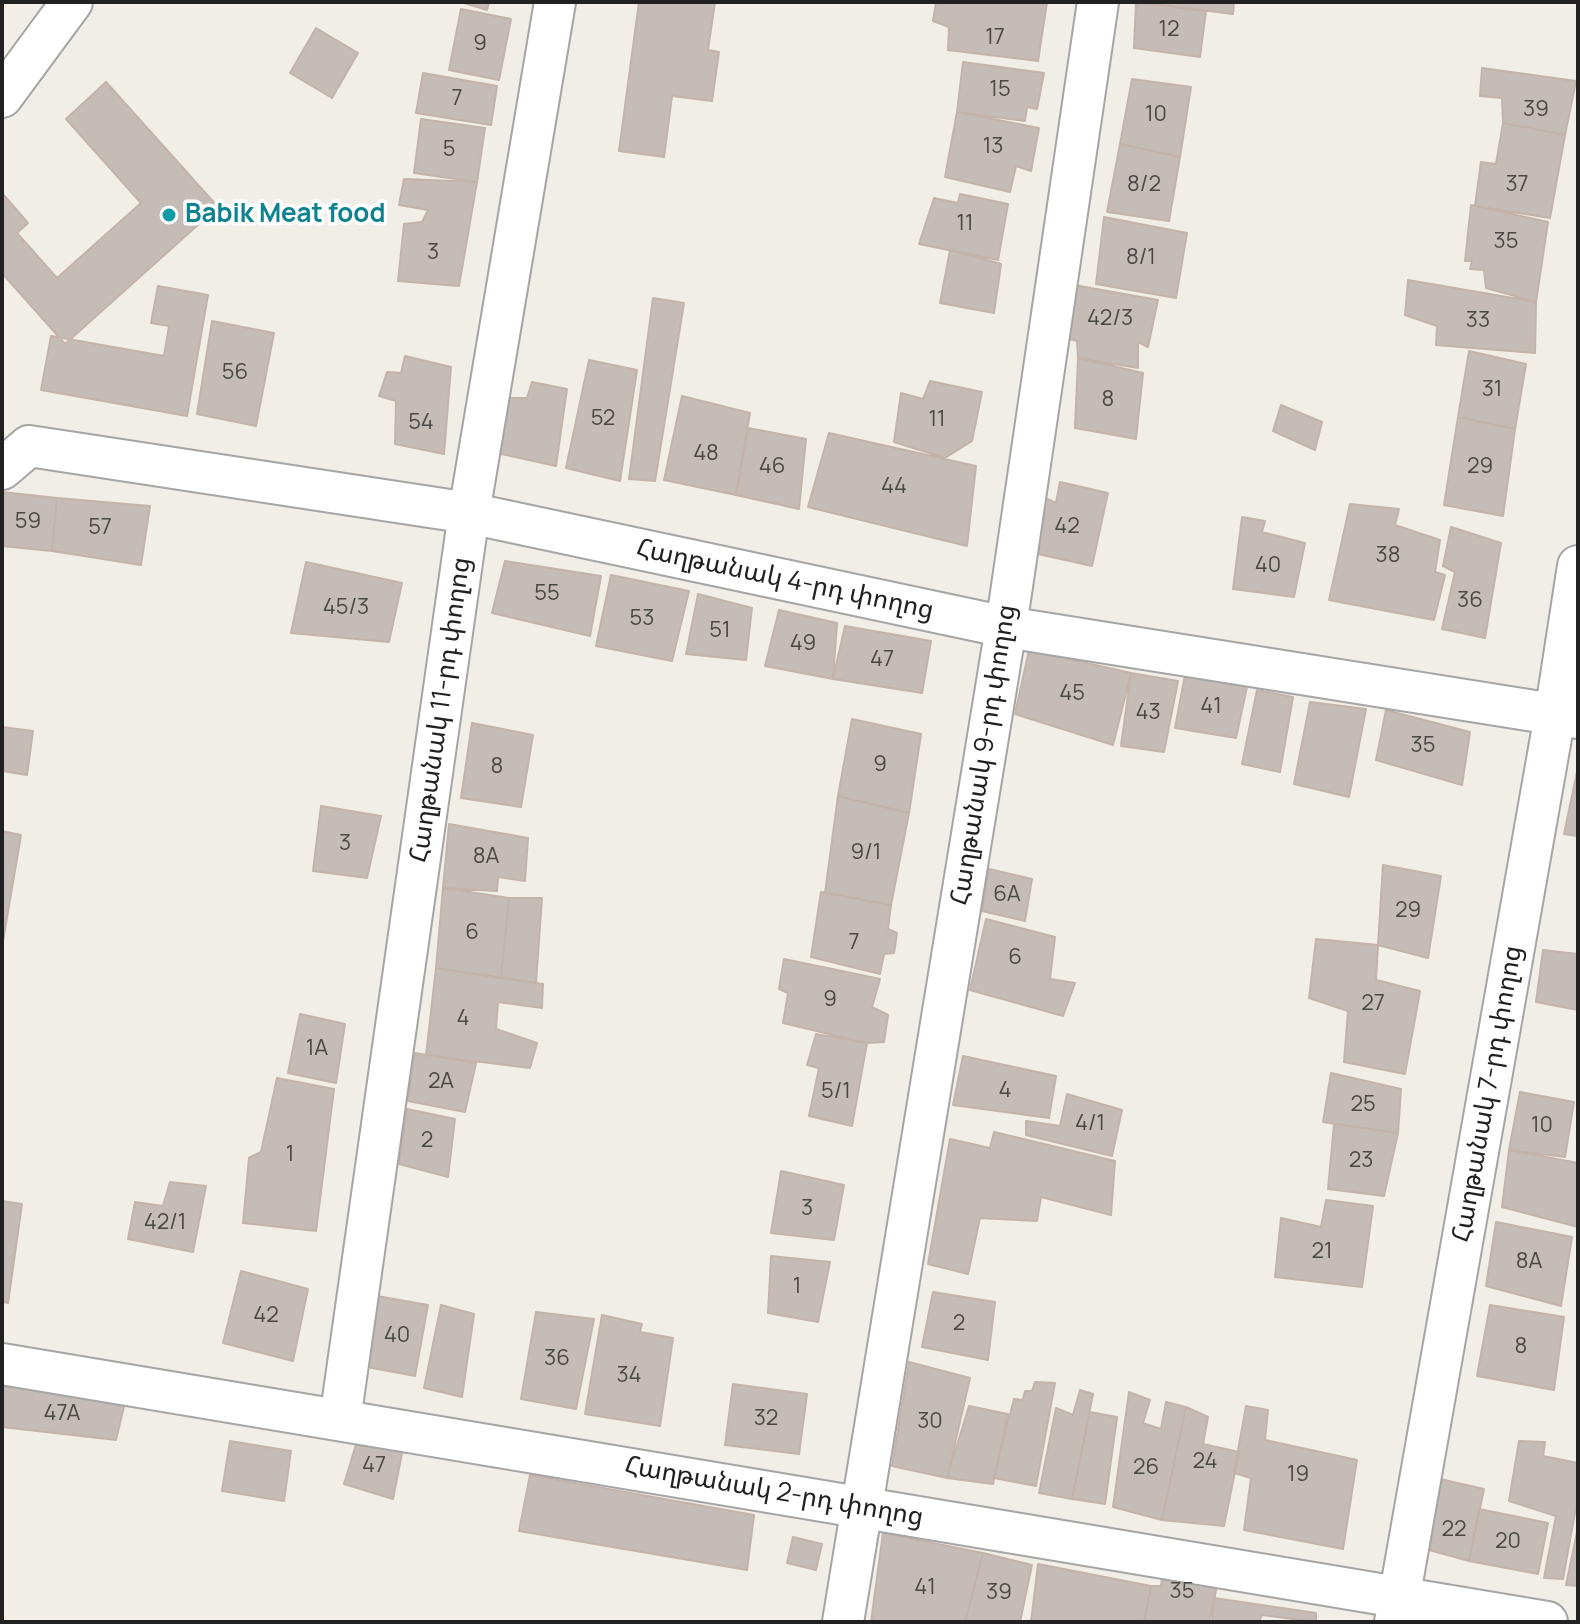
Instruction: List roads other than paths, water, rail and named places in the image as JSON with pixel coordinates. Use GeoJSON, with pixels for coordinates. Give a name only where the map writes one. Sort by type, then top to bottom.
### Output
{"type":"FeatureCollection","features":[{"type":"Feature","properties":{"kind":"street"},"geometry":{"type":"LineString","coordinates":[[2,97],[72,2]]}},
{"type":"Feature","properties":{"kind":"street","name":"Հաղթանակ 11-րդ փողոց"},"geometry":{"type":"LineString","coordinates":[[340,1420],[469,513],[555,2]]}},
{"type":"Feature","properties":{"kind":"street","name":"Հաղթանակ 9-րդ փողոց"},"geometry":{"type":"LineString","coordinates":[[843,1622],[1006,627],[1098,2]]}},
{"type":"Feature","properties":{"kind":"street","name":"Հաղթանակ 4-րդ փողոց"},"geometry":{"type":"LineString","coordinates":[[2,469],[29,446],[469,513],[1006,627],[1566,716]]}},
{"type":"Feature","properties":{"kind":"street","name":"Հաղթանակ 7-րդ փողոց"},"geometry":{"type":"LineString","coordinates":[[1397,1610],[1566,716],[1578,566]]}},
{"type":"Feature","properties":{"kind":"street","name":"Հաղթանակ 2-րդ փողոց"},"geometry":{"type":"LineString","coordinates":[[2,1364],[862,1507],[1397,1610],[1547,1622]]}},
{"type":"Feature","properties":{"kind":"place","name":"Babik Meat food"},"geometry":{"type":"Point","coordinates":[169,215]}}]}
